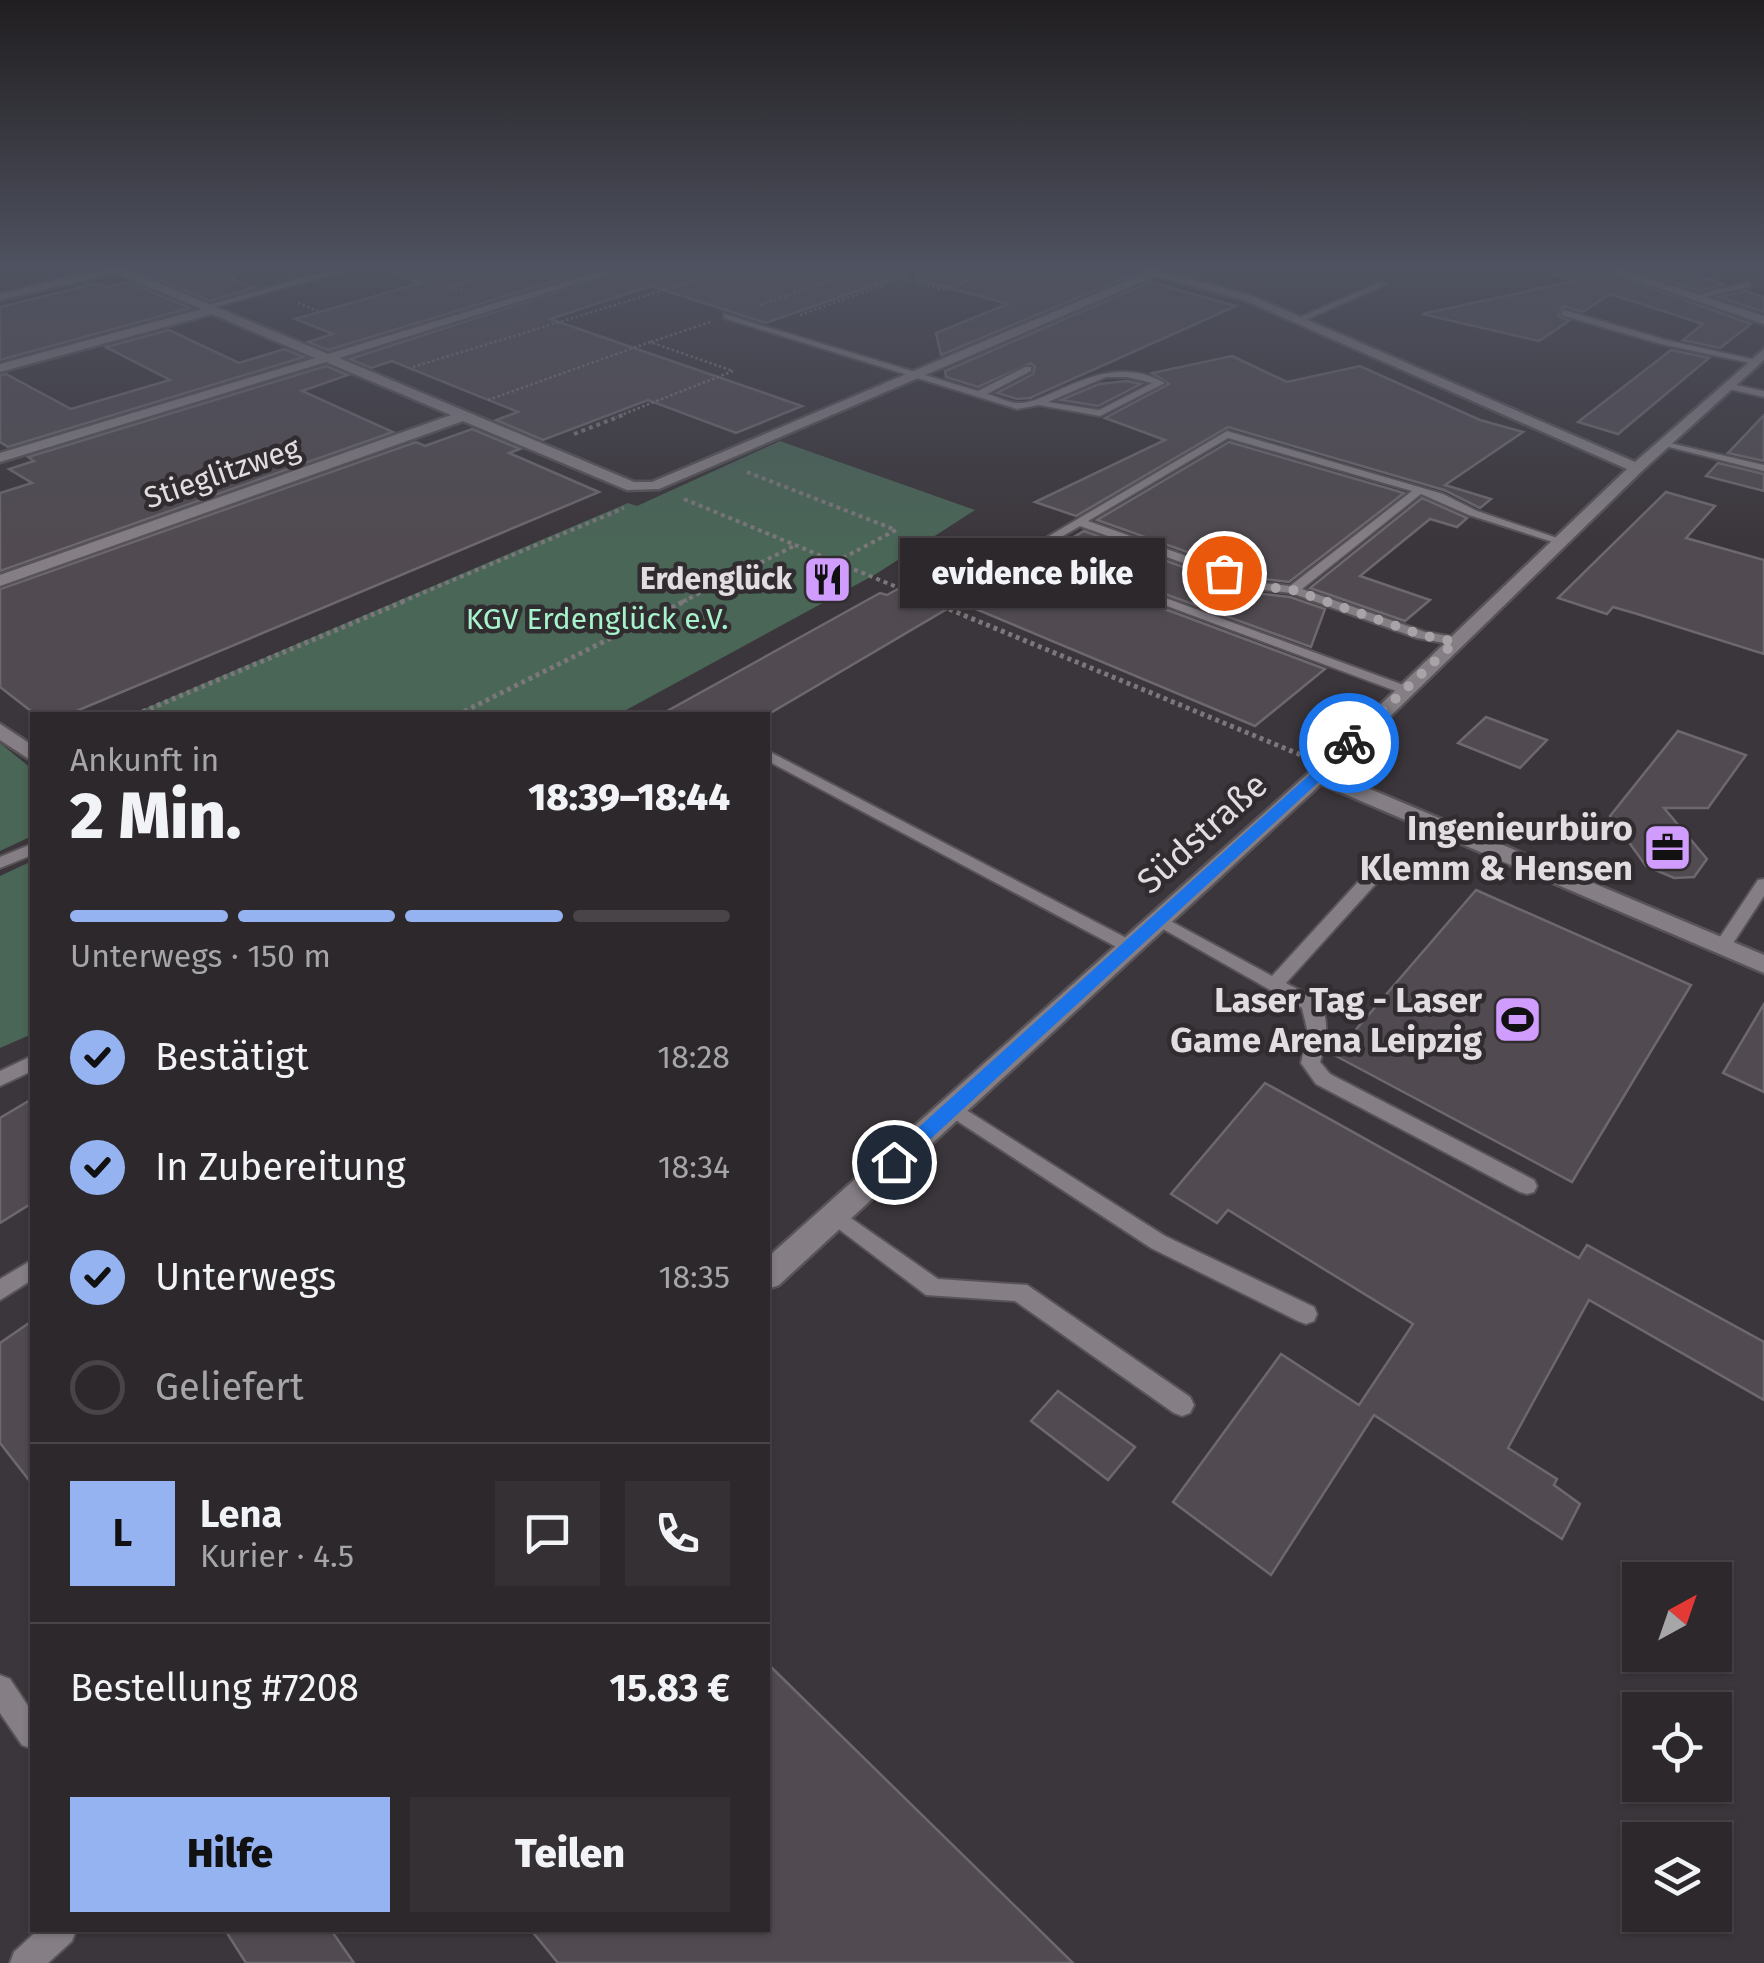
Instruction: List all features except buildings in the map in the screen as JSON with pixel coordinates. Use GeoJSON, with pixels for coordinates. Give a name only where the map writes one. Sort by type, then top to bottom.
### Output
{"type":"FeatureCollection","features":[{"type":"Feature","properties":{"kind":"street"},"geometry":{"type":"LineString","coordinates":[[0,368],[26,361]]}},
{"type":"Feature","properties":{"kind":"street"},"geometry":{"type":"LineString","coordinates":[[0,458],[318,361]]}},
{"type":"Feature","properties":{"kind":"street"},"geometry":{"type":"LineString","coordinates":[[332,361],[632,487],[654,486],[945,361]]}},
{"type":"Feature","properties":{"kind":"street"},"geometry":{"type":"LineString","coordinates":[[1391,361],[1636,468]]}},
{"type":"Feature","properties":{"kind":"street","name":"Südstraße"},"geometry":{"type":"LineString","coordinates":[[770,1274],[1322,770],[1636,468],[1756,361]]}},
{"type":"Feature","properties":{"kind":"street","name":"Stieglitzweg"},"geometry":{"type":"LineString","coordinates":[[0,581],[458,414]]}},
{"type":"Feature","properties":{"kind":"street"},"geometry":{"type":"LineString","coordinates":[[0,730],[30,753]]}},
{"type":"Feature","properties":{"kind":"street"},"geometry":{"type":"LineString","coordinates":[[1322,770],[1764,965]]}},
{"type":"Feature","properties":{"kind":"lane"},"geometry":{"type":"LineString","coordinates":[[871,361],[1017,406],[1043,404],[1100,413],[1160,382],[1127,373],[1102,374],[1043,404]]}},
{"type":"Feature","properties":{"kind":"lane"},"geometry":{"type":"LineString","coordinates":[[979,394],[1028,369]]}},
{"type":"Feature","properties":{"kind":"lane"},"geometry":{"type":"LineString","coordinates":[[1728,386],[1764,394]]}},
{"type":"Feature","properties":{"kind":"lane"},"geometry":{"type":"LineString","coordinates":[[1404,690],[1028,552],[1227,434],[1420,490],[1474,513],[1560,540]]}},
{"type":"Feature","properties":{"kind":"lane"},"geometry":{"type":"LineString","coordinates":[[1669,439],[1764,458]]}},
{"type":"Feature","properties":{"kind":"lane"},"geometry":{"type":"LineString","coordinates":[[1669,439],[1764,468]]}},
{"type":"Feature","properties":{"kind":"lane"},"geometry":{"type":"LineString","coordinates":[[1293,590],[1420,490]]}},
{"type":"Feature","properties":{"kind":"lane"},"geometry":{"type":"LineString","coordinates":[[1079,522],[1260,586],[1293,590],[1422,635],[1455,642]]}},
{"type":"Feature","properties":{"kind":"lane"},"geometry":{"type":"LineString","coordinates":[[770,756],[1130,947]]}},
{"type":"Feature","properties":{"kind":"lane"},"geometry":{"type":"LineString","coordinates":[[0,864],[30,850]]}},
{"type":"Feature","properties":{"kind":"lane"},"geometry":{"type":"LineString","coordinates":[[1275,984],[1385,863]]}},
{"type":"Feature","properties":{"kind":"lane"},"geometry":{"type":"LineString","coordinates":[[1722,947],[1764,884]]}},
{"type":"Feature","properties":{"kind":"lane"},"geometry":{"type":"LineString","coordinates":[[1157,921],[1309,1004],[1319,1021],[1318,1042],[1310,1063],[1323,1079],[1527,1186]]}},
{"type":"Feature","properties":{"kind":"lane"},"geometry":{"type":"LineString","coordinates":[[0,1079],[30,1064]]}},
{"type":"Feature","properties":{"kind":"lane"},"geometry":{"type":"LineString","coordinates":[[952,1108],[1158,1242],[1306,1314]]}},
{"type":"Feature","properties":{"kind":"lane"},"geometry":{"type":"LineString","coordinates":[[835,1215],[934,1288],[1019,1292],[1182,1405]]}},
{"type":"Feature","properties":{"kind":"lane"},"geometry":{"type":"LineString","coordinates":[[0,1291],[30,1270]]}},
{"type":"Feature","properties":{"kind":"lane"},"geometry":{"type":"LineString","coordinates":[[0,1688],[30,1732]]}},
{"type":"Feature","properties":{"kind":"lane"},"geometry":{"type":"LineString","coordinates":[[25,1963],[60,1932]]}},
{"type":"Feature","properties":{"kind":"path"},"geometry":{"type":"LineString","coordinates":[[377,379],[432,361]]}},
{"type":"Feature","properties":{"kind":"path"},"geometry":{"type":"LineString","coordinates":[[458,414],[600,361]]}},
{"type":"Feature","properties":{"kind":"path"},"geometry":{"type":"LineString","coordinates":[[538,448],[734,371],[704,361]]}},
{"type":"Feature","properties":{"kind":"path"},"geometry":{"type":"LineString","coordinates":[[715,460],[896,530],[836,562]]}},
{"type":"Feature","properties":{"kind":"path"},"geometry":{"type":"LineString","coordinates":[[654,486],[1322,770]]}},
{"type":"Feature","properties":{"kind":"path"},"geometry":{"type":"LineString","coordinates":[[142,712],[642,500],[632,487]]}},
{"type":"Feature","properties":{"kind":"path"},"geometry":{"type":"LineString","coordinates":[[463,712],[795,545]]}},
{"type":"Feature","properties":{"kind":"green space","name":"KGV Erdenglück e.V."},"geometry":{"type":"Polygon","coordinates":[[[780,441],[975,510],[876,574],[623,712],[137,712],[628,503],[637,506],[780,441]]]}},
{"type":"Feature","properties":{"kind":"green space"},"geometry":{"type":"Polygon","coordinates":[[[0,743],[30,767],[30,837],[0,851],[0,743]]]}},
{"type":"Feature","properties":{"kind":"green space"},"geometry":{"type":"Polygon","coordinates":[[[30,862],[30,1035],[0,1048],[0,876],[30,862]]]}},
{"type":"Feature","properties":{"kind":"way so far"},"geometry":{"type":"LineString","coordinates":[[1224,573],[1260,586],[1293,590],[1422,635],[1455,642],[1349,743]]}},
{"type":"Feature","properties":{"kind":"place","name":"evidence bike"},"geometry":{"type":"Point","coordinates":[1224,573]}},
{"type":"Feature","properties":{"kind":"place","name":"Erdenglück"},"geometry":{"type":"Point","coordinates":[827,579]}},
{"type":"Feature","properties":{"kind":"place","name":"Ingenieurbüro Klemm & Hensen"},"geometry":{"type":"Point","coordinates":[1668,848]}},
{"type":"Feature","properties":{"kind":"place","name":"Laser Tag - Laser Game Arena Leipzig"},"geometry":{"type":"Point","coordinates":[1517,1020]}},
{"type":"Feature","properties":{"kind":"route"},"geometry":{"type":"LineString","coordinates":[[894,1162],[1349,743]]}}]}
